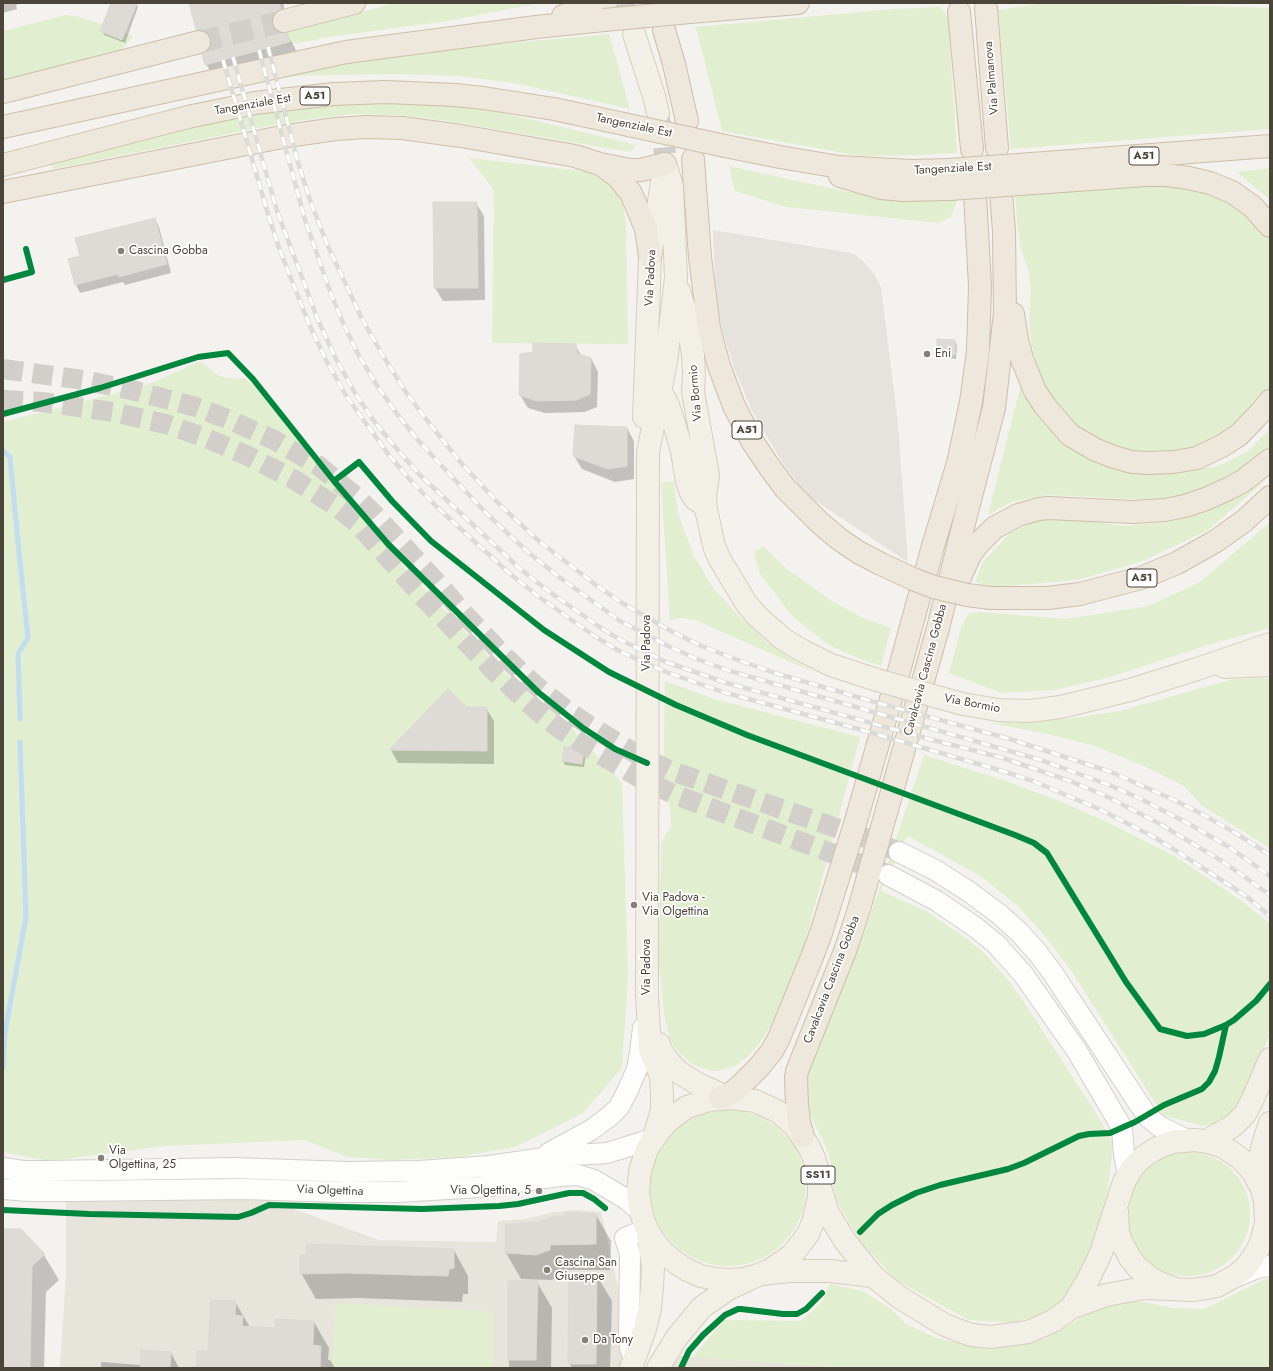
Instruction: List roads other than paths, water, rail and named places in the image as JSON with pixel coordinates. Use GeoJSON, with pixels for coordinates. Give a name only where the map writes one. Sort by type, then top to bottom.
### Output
{"type":"FeatureCollection","features":[{"type":"Feature","properties":{"kind":"highway"},"geometry":{"type":"LineString","coordinates":[[284,21],[354,3]]}},
{"type":"Feature","properties":{"kind":"highway"},"geometry":{"type":"LineString","coordinates":[[3,127],[346,52],[536,27],[603,9],[690,12],[798,3]]}},
{"type":"Feature","properties":{"kind":"highway","name":"Via Palmanova"},"geometry":{"type":"LineString","coordinates":[[986,8],[997,148]]}},
{"type":"Feature","properties":{"kind":"highway"},"geometry":{"type":"LineString","coordinates":[[959,12],[972,149]]}},
{"type":"Feature","properties":{"kind":"highway"},"geometry":{"type":"LineString","coordinates":[[664,30],[688,121]]}},
{"type":"Feature","properties":{"kind":"highway"},"geometry":{"type":"LineString","coordinates":[[3,92],[199,42]]}},
{"type":"Feature","properties":{"kind":"highway","name":"Tangenziale Est"},"geometry":{"type":"LineString","coordinates":[[3,165],[196,115],[255,103],[333,94],[386,92],[469,97],[554,109],[725,146],[817,164],[877,170],[912,171],[949,179],[1013,181],[1270,146]]}},
{"type":"Feature","properties":{"kind":"highway"},"geometry":{"type":"LineString","coordinates":[[3,192],[281,137],[336,129],[366,127],[402,128],[451,134],[575,156],[600,164],[636,170],[646,169],[665,159]]}},
{"type":"Feature","properties":{"kind":"highway","name":"A51"},"geometry":{"type":"LineString","coordinates":[[694,159],[699,247],[706,307],[715,352],[729,396],[752,441],[785,488],[809,513],[839,539],[858,552],[913,579],[967,595],[991,598],[1048,598],[1080,594],[1141,578],[1177,563],[1216,541],[1244,521],[1270,497]]}},
{"type":"Feature","properties":{"kind":"highway"},"geometry":{"type":"LineString","coordinates":[[600,164],[618,176],[631,193],[646,229],[650,257]]}},
{"type":"Feature","properties":{"kind":"highway"},"geometry":{"type":"LineString","coordinates":[[1013,181],[1146,175],[1166,175],[1189,178],[1210,183],[1232,192],[1252,206],[1270,226]]}},
{"type":"Feature","properties":{"kind":"highway","name":"Cavalcavia Cascina Gobba"},"geometry":{"type":"LineString","coordinates":[[802,1136],[797,1104],[797,1071],[845,951],[859,909],[938,628],[964,519],[994,408],[1005,313],[1004,231],[1013,181]]}},
{"type":"Feature","properties":{"kind":"highway"},"geometry":{"type":"LineString","coordinates":[[726,1097],[760,1067],[772,1051],[795,1001],[815,950],[857,816],[933,546],[958,463],[971,402],[978,351],[980,286],[975,196]]}},
{"type":"Feature","properties":{"kind":"highway"},"geometry":{"type":"LineString","coordinates":[[1004,231],[1015,329],[1023,364],[1035,391],[1044,406],[1066,430],[1079,441],[1096,450],[1132,462],[1162,463],[1185,460],[1211,452],[1228,443],[1244,430],[1270,401]]}},
{"type":"Feature","properties":{"kind":"highway"},"geometry":{"type":"LineString","coordinates":[[938,628],[974,549],[994,528],[1018,515],[1034,510],[1048,508],[1081,509],[1103,512],[1145,512],[1185,506],[1206,499],[1243,481],[1270,460]]}},
{"type":"Feature","properties":{"kind":"main road"},"geometry":{"type":"LineString","coordinates":[[634,34],[658,113]]}},
{"type":"Feature","properties":{"kind":"main road","name":"Via Padova"},"geometry":{"type":"LineString","coordinates":[[656,364],[650,257],[665,159]]}},
{"type":"Feature","properties":{"kind":"main road","name":"Via Padova"},"geometry":{"type":"LineString","coordinates":[[656,364],[673,299],[676,278],[672,186],[665,159]]}},
{"type":"Feature","properties":{"kind":"main road","name":"Via Bormio"},"geometry":{"type":"LineString","coordinates":[[676,278],[686,313],[693,356],[694,392],[708,475],[705,496],[706,509],[714,546],[719,558],[746,603],[756,615],[783,638],[804,651],[831,665],[876,680],[963,704],[1013,711],[1040,710],[1061,707],[1102,697],[1197,669],[1270,644]]}},
{"type":"Feature","properties":{"kind":"main road"},"geometry":{"type":"LineString","coordinates":[[656,364],[660,390]]}},
{"type":"Feature","properties":{"kind":"main road"},"geometry":{"type":"LineString","coordinates":[[656,364],[680,369],[694,392]]}},
{"type":"Feature","properties":{"kind":"main road"},"geometry":{"type":"LineString","coordinates":[[649,446],[644,415],[656,364]]}},
{"type":"Feature","properties":{"kind":"main road","name":"Via Padova"},"geometry":{"type":"LineString","coordinates":[[652,1139],[656,1131],[662,1109],[662,1087],[661,1076],[650,1050],[648,1006],[646,763],[649,446],[660,390]]}},
{"type":"Feature","properties":{"kind":"main road","name":"Via Bormio"},"geometry":{"type":"LineString","coordinates":[[660,390],[668,405],[678,435],[687,482],[691,493],[695,499],[703,504],[706,509]]}},
{"type":"Feature","properties":{"kind":"main road"},"geometry":{"type":"LineString","coordinates":[[1197,669],[1270,665]]}},
{"type":"Feature","properties":{"kind":"main road","name":"Via Padova"},"geometry":{"type":"LineString","coordinates":[[648,1006],[660,1049],[673,1066],[684,1076],[726,1097]]}},
{"type":"Feature","properties":{"kind":"main road"},"geometry":{"type":"LineString","coordinates":[[1209,1142],[1213,1137],[1234,1126],[1245,1114],[1270,1059]]}},
{"type":"Feature","properties":{"kind":"main road","name":"SS11"},"geometry":{"type":"LineString","coordinates":[[633,1363],[648,1320],[652,1292],[652,1258],[638,1193],[638,1182],[642,1160],[652,1139],[668,1121],[687,1107],[709,1100],[726,1097],[755,1101],[776,1111],[795,1126],[809,1146],[814,1158],[820,1184],[817,1210],[808,1234],[787,1259],[770,1270],[730,1288],[702,1308],[677,1337],[658,1368]]}},
{"type":"Feature","properties":{"kind":"main road"},"geometry":{"type":"LineString","coordinates":[[820,1184],[828,1213],[845,1241],[873,1276],[900,1297],[937,1321],[956,1330],[978,1336],[998,1336],[1028,1332],[1053,1321],[1070,1308],[1101,1296],[1126,1290],[1144,1288],[1176,1288],[1192,1290],[1217,1286],[1231,1279],[1246,1267],[1257,1251],[1264,1233],[1268,1215],[1263,1192],[1260,1158],[1270,1123]]}},
{"type":"Feature","properties":{"kind":"main road"},"geometry":{"type":"LineString","coordinates":[[1070,1308],[1097,1262],[1108,1235],[1120,1191],[1128,1174],[1140,1160],[1157,1148],[1172,1142],[1187,1140],[1209,1142],[1224,1148],[1241,1159],[1252,1171],[1263,1192]]}},
{"type":"Feature","properties":{"kind":"main road"},"geometry":{"type":"LineString","coordinates":[[1117,1205],[1118,1233],[1130,1258],[1137,1267],[1150,1278],[1176,1288]]}},
{"type":"Feature","properties":{"kind":"main road","name":"SS11"},"geometry":{"type":"LineString","coordinates":[[644,1222],[654,1241],[664,1253],[687,1270],[701,1276],[715,1279],[744,1279],[758,1275]]}},
{"type":"Feature","properties":{"kind":"main road"},"geometry":{"type":"LineString","coordinates":[[758,1275],[779,1271],[810,1270],[873,1276]]}},
{"type":"Feature","properties":{"kind":"street"},"geometry":{"type":"LineString","coordinates":[[899,852],[925,864],[968,891],[999,914],[1019,932],[1040,955],[1052,972],[1147,1116],[1159,1126],[1187,1140]]}},
{"type":"Feature","properties":{"kind":"street"},"geometry":{"type":"LineString","coordinates":[[888,875],[937,901],[975,927],[996,944],[1023,974],[1077,1051],[1122,1128],[1124,1155],[1128,1174]]}},
{"type":"Feature","properties":{"kind":"street"},"geometry":{"type":"LineString","coordinates":[[541,1158],[592,1130],[619,1107],[628,1092],[637,1069],[648,1006]]}},
{"type":"Feature","properties":{"kind":"street","name":"Via Olgettina"},"geometry":{"type":"LineString","coordinates":[[3,1168],[23,1171],[235,1168],[382,1172],[465,1168],[564,1155],[607,1153],[652,1139]]}},
{"type":"Feature","properties":{"kind":"street","name":"Via Olgettina"},"geometry":{"type":"LineString","coordinates":[[3,1189],[29,1191],[243,1189],[398,1192],[481,1187],[578,1175],[594,1180],[626,1199],[638,1209],[644,1222]]}},
{"type":"Feature","properties":{"kind":"street"},"geometry":{"type":"LineString","coordinates":[[633,1363],[629,1337],[630,1254],[625,1238],[644,1222]]}},
{"type":"Feature","properties":{"kind":"street"},"geometry":{"type":"LineString","coordinates":[[1231,1279],[1256,1268],[1270,1266]]}},
{"type":"Feature","properties":{"kind":"waterway"},"geometry":{"type":"LineString","coordinates":[[3,451],[10,457],[28,638],[18,654],[20,719]]}},
{"type":"Feature","properties":{"kind":"waterway"},"geometry":{"type":"LineString","coordinates":[[3,1067],[5,1032],[26,917],[20,742]]}},
{"type":"Feature","properties":{"kind":"tunnel"},"geometry":{"type":"LineString","coordinates":[[623,3],[634,34]]}},
{"type":"Feature","properties":{"kind":"tunnel"},"geometry":{"type":"LineString","coordinates":[[199,42],[284,21]]}},
{"type":"Feature","properties":{"kind":"tunnel"},"geometry":{"type":"LineString","coordinates":[[658,115],[663,136],[665,154]]}},
{"type":"Feature","properties":{"kind":"tunnel"},"geometry":{"type":"LineString","coordinates":[[3,369],[83,380],[136,391],[196,407],[230,420],[274,440],[319,466],[359,499],[505,657],[534,684],[569,712],[587,724],[631,751],[669,770],[874,841],[899,852]]}},
{"type":"Feature","properties":{"kind":"tunnel"},"geometry":{"type":"LineString","coordinates":[[3,400],[42,402],[113,412],[166,424],[206,438],[248,456],[295,480],[337,507],[357,523],[424,598],[496,673],[535,709],[581,743],[638,777],[673,794],[885,873]]}},
{"type":"Feature","properties":{"kind":"railway"},"geometry":{"type":"LineString","coordinates":[[268,47],[297,159],[311,203],[327,244],[362,319],[405,391],[429,423],[462,464],[501,506],[540,542],[622,603],[699,645],[775,673],[1010,739],[1111,772],[1198,812],[1234,832],[1270,855]]}},
{"type":"Feature","properties":{"kind":"railway"},"geometry":{"type":"LineString","coordinates":[[259,50],[305,220],[331,294],[359,356],[378,387],[417,439],[489,516],[529,553],[559,577],[620,621],[697,659],[730,671],[1041,760],[1109,785],[1139,798],[1191,825],[1229,847],[1270,876]]}},
{"type":"Feature","properties":{"kind":"railway"},"geometry":{"type":"LineString","coordinates":[[233,57],[277,211],[318,320],[336,359],[355,393],[374,421],[396,448],[420,475],[518,567],[547,590],[598,626],[619,639],[666,662],[727,683],[1003,758],[1070,781],[1104,795],[1160,824],[1222,861],[1270,895]]}},
{"type":"Feature","properties":{"kind":"railway"},"geometry":{"type":"LineString","coordinates":[[223,60],[279,248],[309,324],[327,362],[347,397],[388,454],[412,482],[509,573],[539,597],[593,635],[619,651],[666,672],[723,692],[862,730],[999,770],[1033,781],[1099,809],[1154,837],[1178,852],[1246,896],[1270,916]]}},
{"type":"Feature","properties":{"kind":"place","name":"Cascina Gobba"},"geometry":{"type":"Point","coordinates":[121,251]}},
{"type":"Feature","properties":{"kind":"place","name":"Eni"},"geometry":{"type":"Point","coordinates":[927,354]}},
{"type":"Feature","properties":{"kind":"place","name":"Via Padova - Via Olgettina"},"geometry":{"type":"Point","coordinates":[634,905]}},
{"type":"Feature","properties":{"kind":"place","name":"Via Olgettina, 25"},"geometry":{"type":"Point","coordinates":[101,1158]}},
{"type":"Feature","properties":{"kind":"place","name":"Via Olgettina, 5"},"geometry":{"type":"Point","coordinates":[539,1191]}},
{"type":"Feature","properties":{"kind":"place","name":"Cascina San Giuseppe"},"geometry":{"type":"Point","coordinates":[547,1270]}},
{"type":"Feature","properties":{"kind":"place","name":"Da Tony"},"geometry":{"type":"Point","coordinates":[585,1340]}}]}
